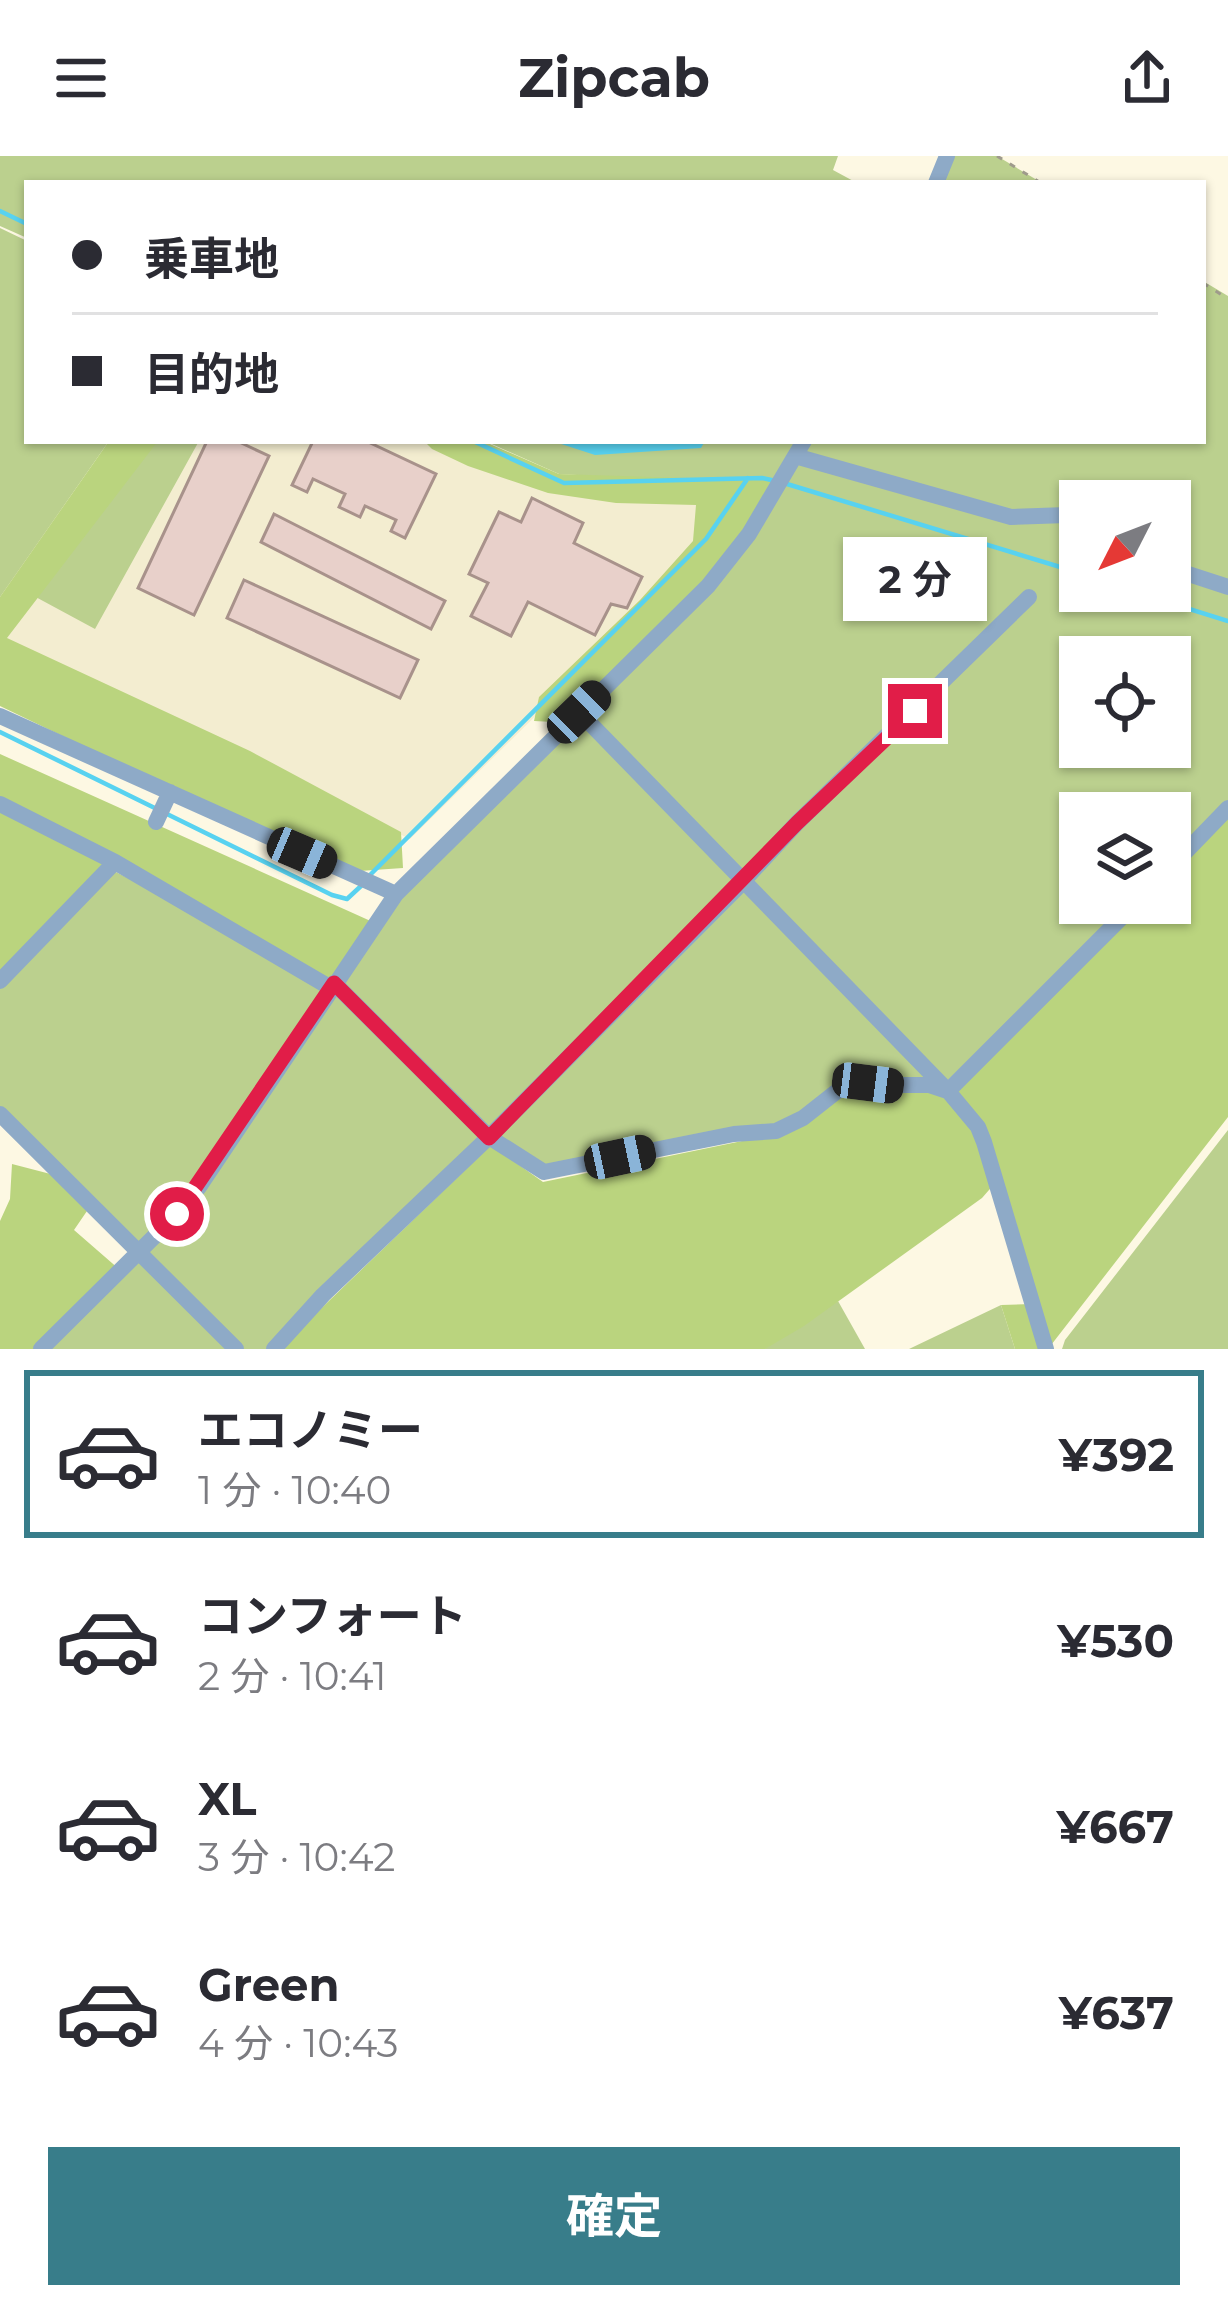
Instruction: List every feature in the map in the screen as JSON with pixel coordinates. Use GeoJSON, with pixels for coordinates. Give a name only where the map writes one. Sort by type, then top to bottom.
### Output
{"type":"FeatureCollection","features":[{"type":"Feature","properties":{"kind":"street"},"geometry":{"type":"LineString","coordinates":[[41,1349],[177,1214],[199,1186],[396,894],[709,586],[735,555],[799,448],[1011,517],[1059,515]]}},
{"type":"Feature","properties":{"kind":"street"},"geometry":{"type":"LineString","coordinates":[[1191,575],[1228,587]]}},
{"type":"Feature","properties":{"kind":"street"},"geometry":{"type":"LineString","coordinates":[[274,1349],[323,1295],[489,1138],[1029,598]]}},
{"type":"Feature","properties":{"kind":"street"},"geometry":{"type":"LineString","coordinates":[[579,712],[948,1091],[977,1127],[1046,1349]]}},
{"type":"Feature","properties":{"kind":"street"},"geometry":{"type":"LineString","coordinates":[[0,716],[396,894]]}},
{"type":"Feature","properties":{"kind":"street"},"geometry":{"type":"LineString","coordinates":[[156,822],[170,792]]}},
{"type":"Feature","properties":{"kind":"street"},"geometry":{"type":"LineString","coordinates":[[0,804],[115,862],[333,986],[489,1138],[544,1172],[734,1134],[776,1131],[852,1085],[929,1085],[948,1091]]}},
{"type":"Feature","properties":{"kind":"street"},"geometry":{"type":"LineString","coordinates":[[1191,846],[1228,808]]}},
{"type":"Feature","properties":{"kind":"street"},"geometry":{"type":"LineString","coordinates":[[0,981],[115,862]]}},
{"type":"Feature","properties":{"kind":"street"},"geometry":{"type":"LineString","coordinates":[[948,1091],[1115,924]]}},
{"type":"Feature","properties":{"kind":"street"},"geometry":{"type":"LineString","coordinates":[[0,1114],[236,1349]]}},
{"type":"Feature","properties":{"kind":"path"},"geometry":{"type":"LineString","coordinates":[[998,156],[1036,180]]}},
{"type":"Feature","properties":{"kind":"shaded area"},"geometry":{"type":"Polygon","coordinates":[[[109,444],[448,444],[531,487],[746,489],[666,588],[410,839],[0,642],[0,593],[109,444]]]}},
{"type":"Feature","properties":{"kind":"green space"},"geometry":{"type":"Polygon","coordinates":[[[0,156],[838,156],[833,170],[851,180],[24,180],[24,237],[0,226],[0,156]]]}},
{"type":"Feature","properties":{"kind":"green space"},"geometry":{"type":"Polygon","coordinates":[[[948,156],[997,156],[1037,180],[938,180],[948,156]]]}},
{"type":"Feature","properties":{"kind":"green space"},"geometry":{"type":"Polygon","coordinates":[[[0,228],[24,240],[24,444],[107,444],[0,597],[0,228]]]}},
{"type":"Feature","properties":{"kind":"green space"},"geometry":{"type":"Polygon","coordinates":[[[1206,283],[1228,296],[1228,807],[1191,845],[1191,792],[1059,792],[1059,924],[1112,924],[942,1086],[776,1131],[544,1172],[489,1138],[276,1349],[41,1349],[136,1253],[0,1114],[0,981],[110,869],[334,983],[396,894],[723,569],[776,486],[559,474],[492,444],[1206,444],[1206,283]]]}},
{"type":"Feature","properties":{"kind":"green space"},"geometry":{"type":"Polygon","coordinates":[[[107,444],[156,444],[7,638],[250,751],[401,832],[403,868],[345,872],[0,706],[0,597],[107,444]]]}},
{"type":"Feature","properties":{"kind":"green space"},"geometry":{"type":"Polygon","coordinates":[[[153,444],[197,444],[95,629],[32,595],[153,444]]]}},
{"type":"Feature","properties":{"kind":"green space"},"geometry":{"type":"Polygon","coordinates":[[[427,444],[490,444],[559,474],[781,481],[735,555],[561,729],[553,722],[534,721],[539,697],[640,600],[693,541],[696,505],[616,503],[548,493],[427,444]]]}},
{"type":"Feature","properties":{"kind":"green space"},"geometry":{"type":"Polygon","coordinates":[[[0,754],[375,923],[334,983],[111,869],[0,981],[0,754]]]}},
{"type":"Feature","properties":{"kind":"green space"},"geometry":{"type":"Polygon","coordinates":[[[1228,815],[1228,1117],[1048,1349],[1015,1349],[1001,1305],[1032,1304],[996,1182],[982,1198],[765,1349],[279,1349],[491,1145],[543,1182],[786,1132],[828,1098],[868,1083],[948,1091],[1117,924],[1191,924],[1191,851],[1228,815]]]}},
{"type":"Feature","properties":{"kind":"green space"},"geometry":{"type":"Polygon","coordinates":[[[1228,1130],[1228,1349],[1062,1349],[1065,1340],[1228,1130]]]}},
{"type":"Feature","properties":{"kind":"green space"},"geometry":{"type":"Polygon","coordinates":[[[12,1164],[62,1177],[87,1211],[74,1230],[120,1270],[37,1349],[0,1349],[0,1221],[10,1199],[12,1164]]]}},
{"type":"Feature","properties":{"kind":"green space"},"geometry":{"type":"Polygon","coordinates":[[[838,1301],[865,1349],[764,1349],[838,1301]]]}},
{"type":"Feature","properties":{"kind":"green space"},"geometry":{"type":"Polygon","coordinates":[[[1001,1305],[1015,1349],[909,1349],[1001,1305]]]}},
{"type":"Feature","properties":{"kind":"water"},"geometry":{"type":"Polygon","coordinates":[[[561,444],[703,444],[701,448],[595,455],[561,444]]]}},
{"type":"Feature","properties":{"kind":"building"},"geometry":{"type":"Polygon","coordinates":[[[206,444],[243,444],[269,456],[194,615],[138,588],[206,444]]]}},
{"type":"Feature","properties":{"kind":"building"},"geometry":{"type":"Polygon","coordinates":[[[312,444],[372,444],[436,474],[405,538],[391,531],[396,520],[365,506],[360,517],[339,507],[345,494],[313,479],[307,492],[292,485],[312,444]]]}},
{"type":"Feature","properties":{"kind":"building"},"geometry":{"type":"Polygon","coordinates":[[[532,498],[583,523],[574,543],[642,577],[627,608],[611,604],[595,635],[528,602],[511,636],[471,616],[488,583],[469,574],[499,512],[521,522],[532,498]]]}},
{"type":"Feature","properties":{"kind":"building"},"geometry":{"type":"Polygon","coordinates":[[[274,514],[445,601],[431,629],[261,542],[274,514]]]}},
{"type":"Feature","properties":{"kind":"building"},"geometry":{"type":"Polygon","coordinates":[[[244,580],[418,660],[400,698],[227,618],[244,580]]]}},
{"type":"Feature","properties":{"kind":"waterway"},"geometry":{"type":"LineString","coordinates":[[0,211],[24,223]]}},
{"type":"Feature","properties":{"kind":"waterway"},"geometry":{"type":"LineString","coordinates":[[480,444],[564,483],[776,481]]}},
{"type":"Feature","properties":{"kind":"waterway"},"geometry":{"type":"LineString","coordinates":[[368,877],[706,539],[748,478]]}},
{"type":"Feature","properties":{"kind":"waterway"},"geometry":{"type":"LineString","coordinates":[[787,484],[1059,567]]}},
{"type":"Feature","properties":{"kind":"waterway"},"geometry":{"type":"LineString","coordinates":[[1191,609],[1228,621]]}},
{"type":"Feature","properties":{"kind":"waterway"},"geometry":{"type":"LineString","coordinates":[[0,732],[332,895],[347,899],[361,886]]}},
{"type":"Feature","properties":{"kind":"route"},"geometry":{"type":"LineString","coordinates":[[177,1214],[334,983],[489,1138],[797,823],[915,711]]}}]}
